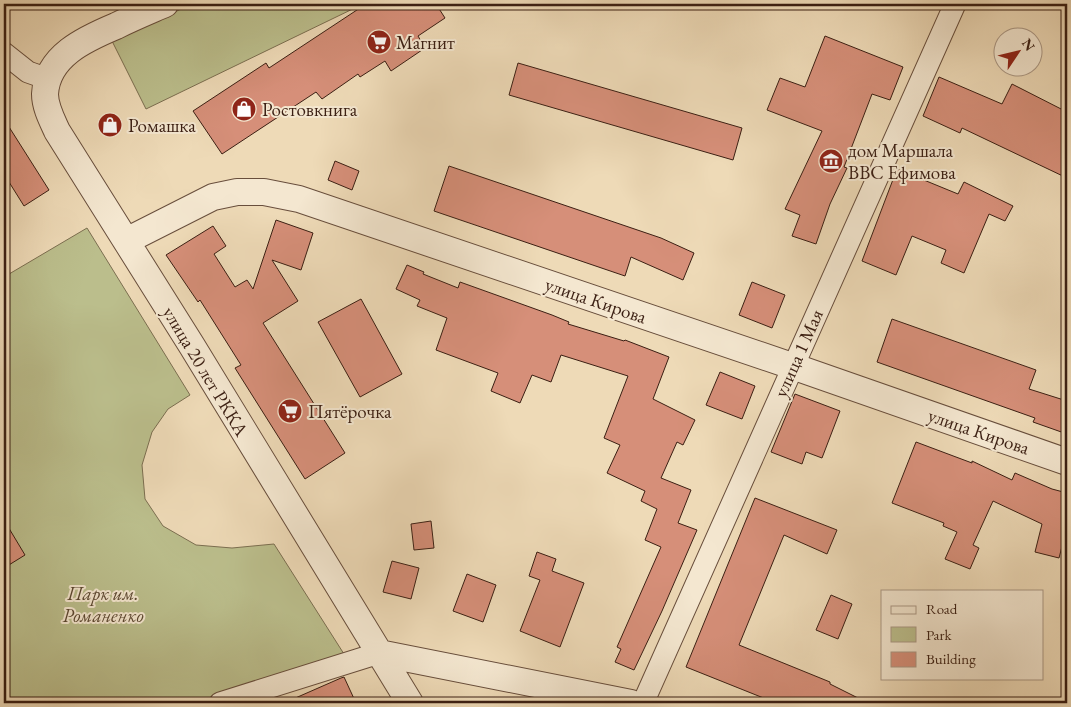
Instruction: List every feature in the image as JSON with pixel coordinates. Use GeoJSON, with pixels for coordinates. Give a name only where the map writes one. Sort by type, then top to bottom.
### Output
{"type":"FeatureCollection","features":[{"type":"Feature","properties":{"kind":"street"},"geometry":{"type":"LineString","coordinates":[[4,53],[28,72],[48,79],[64,54],[85,40],[165,4]]}},
{"type":"Feature","properties":{"kind":"street","name":"улица 1 Мая"},"geometry":{"type":"LineString","coordinates":[[643,703],[955,4]]}},
{"type":"Feature","properties":{"kind":"street","name":"улица 20 лет РККА"},"geometry":{"type":"LineString","coordinates":[[48,79],[45,95],[48,109],[57,131],[192,346],[410,703]]}},
{"type":"Feature","properties":{"kind":"street","name":"улица Кирова"},"geometry":{"type":"LineString","coordinates":[[126,241],[214,197],[237,192],[264,192],[299,199],[792,366],[1067,462]]}},
{"type":"Feature","properties":{"kind":"street"},"geometry":{"type":"LineString","coordinates":[[220,703],[379,653],[631,703]]}},
{"type":"Feature","properties":{"kind":"green space"},"geometry":{"type":"Polygon","coordinates":[[[192,4],[363,4],[146,109],[112,41],[192,4]]]}},
{"type":"Feature","properties":{"kind":"green space","name":"Парк им. Романенко"},"geometry":{"type":"Polygon","coordinates":[[[87,228],[190,395],[168,409],[152,432],[142,465],[145,499],[163,526],[196,545],[232,548],[274,544],[344,654],[202,703],[4,703],[4,277],[87,228]]]}},
{"type":"Feature","properties":{"kind":"building"},"geometry":{"type":"Polygon","coordinates":[[[366,4],[436,4],[445,18],[418,36],[425,48],[391,71],[385,61],[360,77],[358,74],[322,99],[316,92],[222,154],[193,111],[266,63],[269,68],[366,4]]]}},
{"type":"Feature","properties":{"kind":"building"},"geometry":{"type":"Polygon","coordinates":[[[825,36],[903,67],[890,100],[872,94],[844,167],[847,168],[830,204],[816,244],[792,236],[800,215],[785,209],[822,131],[767,110],[780,78],[805,87],[825,36]]]}},
{"type":"Feature","properties":{"kind":"building"},"geometry":{"type":"Polygon","coordinates":[[[518,63],[742,128],[733,160],[509,95],[518,63]]]}},
{"type":"Feature","properties":{"kind":"building"},"geometry":{"type":"Polygon","coordinates":[[[939,77],[1002,104],[1012,84],[1067,112],[1067,178],[962,128],[960,133],[923,116],[939,77]]]}},
{"type":"Feature","properties":{"kind":"building"},"geometry":{"type":"Polygon","coordinates":[[[4,119],[49,190],[24,206],[4,174],[4,119]]]}},
{"type":"Feature","properties":{"kind":"building"},"geometry":{"type":"Polygon","coordinates":[[[335,161],[359,171],[352,190],[328,180],[335,161]]]}},
{"type":"Feature","properties":{"kind":"building"},"geometry":{"type":"Polygon","coordinates":[[[449,166],[661,238],[694,253],[683,280],[631,257],[625,276],[434,211],[449,166]]]}},
{"type":"Feature","properties":{"kind":"building"},"geometry":{"type":"Polygon","coordinates":[[[897,169],[958,194],[964,182],[1013,206],[1005,221],[989,214],[964,273],[941,263],[946,250],[912,236],[896,275],[862,261],[897,169]]]}},
{"type":"Feature","properties":{"kind":"building"},"geometry":{"type":"Polygon","coordinates":[[[276,220],[313,233],[301,270],[272,260],[298,301],[263,323],[345,453],[305,479],[235,368],[241,365],[200,300],[198,302],[166,255],[213,226],[226,246],[214,254],[235,287],[247,280],[253,289],[276,220]]]}},
{"type":"Feature","properties":{"kind":"building"},"geometry":{"type":"Polygon","coordinates":[[[407,265],[424,272],[423,274],[458,288],[460,282],[552,315],[569,322],[568,324],[625,340],[669,357],[653,399],[695,420],[683,445],[677,442],[661,478],[691,490],[678,523],[697,530],[634,670],[615,662],[621,649],[617,647],[661,547],[645,540],[657,509],[641,501],[645,491],[607,473],[620,445],[604,438],[628,376],[561,355],[551,382],[532,375],[520,403],[491,391],[498,373],[436,350],[447,318],[417,306],[420,300],[396,289],[407,265]]]}},
{"type":"Feature","properties":{"kind":"building"},"geometry":{"type":"Polygon","coordinates":[[[752,282],[785,295],[772,328],[739,315],[752,282]]]}},
{"type":"Feature","properties":{"kind":"building"},"geometry":{"type":"Polygon","coordinates":[[[361,299],[402,374],[360,397],[318,322],[361,299]]]}},
{"type":"Feature","properties":{"kind":"building"},"geometry":{"type":"Polygon","coordinates":[[[892,319],[1036,370],[1029,389],[1067,401],[1067,434],[1033,422],[1035,418],[877,362],[892,319]]]}},
{"type":"Feature","properties":{"kind":"building"},"geometry":{"type":"Polygon","coordinates":[[[720,372],[755,386],[742,419],[706,405],[720,372]]]}},
{"type":"Feature","properties":{"kind":"building"},"geometry":{"type":"Polygon","coordinates":[[[795,394],[840,411],[822,458],[806,452],[802,464],[771,452],[795,394]]]}},
{"type":"Feature","properties":{"kind":"building"},"geometry":{"type":"Polygon","coordinates":[[[916,442],[972,463],[972,461],[1012,480],[1015,473],[1052,489],[1067,493],[1067,527],[1059,558],[1035,552],[1042,524],[993,501],[973,545],[979,548],[970,569],[945,559],[957,532],[943,526],[944,523],[892,503],[916,442]]]}},
{"type":"Feature","properties":{"kind":"building"},"geometry":{"type":"Polygon","coordinates":[[[755,498],[837,530],[827,554],[784,535],[739,645],[830,682],[830,684],[868,703],[776,703],[686,667],[755,498]]]}},
{"type":"Feature","properties":{"kind":"building"},"geometry":{"type":"Polygon","coordinates":[[[4,520],[25,555],[4,568],[4,520]]]}},
{"type":"Feature","properties":{"kind":"building"},"geometry":{"type":"Polygon","coordinates":[[[431,521],[434,548],[414,550],[411,524],[431,521]]]}},
{"type":"Feature","properties":{"kind":"building"},"geometry":{"type":"Polygon","coordinates":[[[537,552],[556,559],[552,571],[584,583],[560,647],[520,631],[540,580],[529,576],[537,552]]]}},
{"type":"Feature","properties":{"kind":"building"},"geometry":{"type":"Polygon","coordinates":[[[392,561],[419,568],[411,599],[383,592],[392,561]]]}},
{"type":"Feature","properties":{"kind":"building"},"geometry":{"type":"Polygon","coordinates":[[[467,574],[496,585],[483,622],[453,611],[467,574]]]}},
{"type":"Feature","properties":{"kind":"building"},"geometry":{"type":"Polygon","coordinates":[[[831,595],[852,604],[838,639],[816,630],[831,595]]]}},
{"type":"Feature","properties":{"kind":"building"},"geometry":{"type":"Polygon","coordinates":[[[344,677],[356,703],[284,703],[341,678],[344,677]]]}},
{"type":"Feature","properties":{"kind":"place","name":"Магнит"},"geometry":{"type":"Point","coordinates":[379,42]}},
{"type":"Feature","properties":{"kind":"place","name":"Ростовкнига"},"geometry":{"type":"Point","coordinates":[244,109]}},
{"type":"Feature","properties":{"kind":"place","name":"Ромашка"},"geometry":{"type":"Point","coordinates":[110,125]}},
{"type":"Feature","properties":{"kind":"place","name":"дом Маршала ВВС Ефимова"},"geometry":{"type":"Point","coordinates":[831,161]}},
{"type":"Feature","properties":{"kind":"place","name":"Пятёрочка"},"geometry":{"type":"Point","coordinates":[290,411]}}]}
